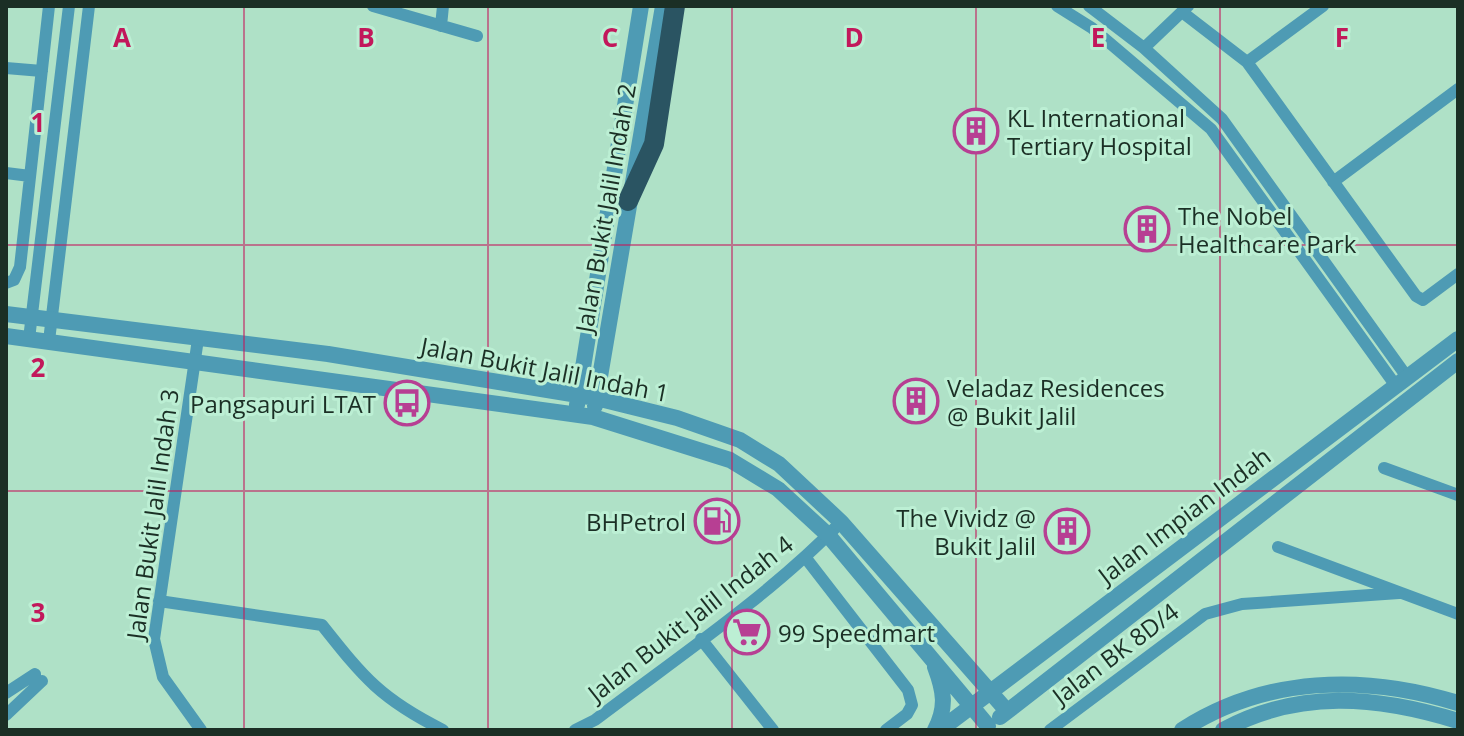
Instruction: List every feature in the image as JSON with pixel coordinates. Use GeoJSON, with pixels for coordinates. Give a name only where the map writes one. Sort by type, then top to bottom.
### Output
{"type":"FeatureCollection","features":[{"type":"Feature","properties":{"kind":"highway"},"geometry":{"type":"LineString","coordinates":[[628,201],[654,144],[675,6]]}},
{"type":"Feature","properties":{"kind":"street"},"geometry":{"type":"LineString","coordinates":[[10,281],[20,267],[49,6]]}},
{"type":"Feature","properties":{"kind":"street"},"geometry":{"type":"LineString","coordinates":[[29,339],[69,6]]}},
{"type":"Feature","properties":{"kind":"street"},"geometry":{"type":"LineString","coordinates":[[49,341],[89,6]]}},
{"type":"Feature","properties":{"kind":"street"},"geometry":{"type":"LineString","coordinates":[[373,6],[477,36]]}},
{"type":"Feature","properties":{"kind":"street"},"geometry":{"type":"LineString","coordinates":[[441,26],[443,6]]}},
{"type":"Feature","properties":{"kind":"street","name":"Jalan Bukit Jalil Indah 2"},"geometry":{"type":"LineString","coordinates":[[593,417],[587,397],[641,6]]}},
{"type":"Feature","properties":{"kind":"street","name":"Jalan Bukit Jalil Indah 2"},"geometry":{"type":"LineString","coordinates":[[575,415],[587,397],[628,201],[663,6]]}},
{"type":"Feature","properties":{"kind":"street"},"geometry":{"type":"LineString","coordinates":[[1057,6],[1092,28],[1211,129],[1402,381]]}},
{"type":"Feature","properties":{"kind":"street"},"geometry":{"type":"LineString","coordinates":[[1089,6],[1144,48],[1222,119],[1402,381]]}},
{"type":"Feature","properties":{"kind":"street"},"geometry":{"type":"LineString","coordinates":[[1247,62],[1323,6]]}},
{"type":"Feature","properties":{"kind":"street"},"geometry":{"type":"LineString","coordinates":[[1144,48],[1185,9],[1247,62],[1416,296],[1423,300],[1458,274]]}},
{"type":"Feature","properties":{"kind":"street"},"geometry":{"type":"LineString","coordinates":[[6,68],[42,71]]}},
{"type":"Feature","properties":{"kind":"street"},"geometry":{"type":"LineString","coordinates":[[1333,182],[1458,89]]}},
{"type":"Feature","properties":{"kind":"street"},"geometry":{"type":"LineString","coordinates":[[6,173],[30,176]]}},
{"type":"Feature","properties":{"kind":"street","name":"Jalan Bukit Jalil Indah 1"},"geometry":{"type":"LineString","coordinates":[[6,314],[328,354],[587,397],[677,418],[740,440],[779,464],[841,522],[1007,711]]}},
{"type":"Feature","properties":{"kind":"street","name":"Jalan Bukit Jalil Indah 1"},"geometry":{"type":"LineString","coordinates":[[6,336],[593,417],[730,460],[778,489],[828,535],[931,655],[986,728]]}},
{"type":"Feature","properties":{"kind":"street","name":"Jalan Bukit Jalil Indah 3"},"geometry":{"type":"LineString","coordinates":[[198,339],[154,639],[156,661],[171,692],[201,730]]}},
{"type":"Feature","properties":{"kind":"street","name":"Jalan Impian Indah"},"geometry":{"type":"LineString","coordinates":[[937,730],[1458,339]]}},
{"type":"Feature","properties":{"kind":"street"},"geometry":{"type":"LineString","coordinates":[[324,378],[328,354]]}},
{"type":"Feature","properties":{"kind":"street","name":"Jalan Impian Indah"},"geometry":{"type":"LineString","coordinates":[[986,728],[1458,361]]}},
{"type":"Feature","properties":{"kind":"street"},"geometry":{"type":"LineString","coordinates":[[1384,468],[1458,495]]}},
{"type":"Feature","properties":{"kind":"street","name":"Jalan Bukit Jalil Indah 4"},"geometry":{"type":"LineString","coordinates":[[575,730],[595,720],[701,639],[805,557],[841,522]]}},
{"type":"Feature","properties":{"kind":"street"},"geometry":{"type":"LineString","coordinates":[[1278,547],[1458,614]]}},
{"type":"Feature","properties":{"kind":"street"},"geometry":{"type":"LineString","coordinates":[[805,557],[908,690],[912,705],[907,714],[886,730]]}},
{"type":"Feature","properties":{"kind":"street","name":"Jalan BK 8D/4"},"geometry":{"type":"LineString","coordinates":[[1050,730],[1205,614],[1242,604],[1399,593]]}},
{"type":"Feature","properties":{"kind":"street"},"geometry":{"type":"LineString","coordinates":[[159,601],[322,625],[374,689],[404,710],[443,730]]}},
{"type":"Feature","properties":{"kind":"street"},"geometry":{"type":"LineString","coordinates":[[701,639],[773,730]]}},
{"type":"Feature","properties":{"kind":"street"},"geometry":{"type":"LineString","coordinates":[[931,655],[944,695],[937,730]]}},
{"type":"Feature","properties":{"kind":"street"},"geometry":{"type":"LineString","coordinates":[[6,715],[22,703],[38,678],[8,691],[22,703]]}},
{"type":"Feature","properties":{"kind":"street"},"geometry":{"type":"LineString","coordinates":[[1182,730],[1207,714],[1261,693],[1317,683],[1356,683],[1458,703]]}},
{"type":"Feature","properties":{"kind":"street"},"geometry":{"type":"LineString","coordinates":[[1223,730],[1251,715],[1322,699],[1387,702],[1458,721]]}},
{"type":"Feature","properties":{"kind":"place","name":"KL International Tertiary Hospital"},"geometry":{"type":"Point","coordinates":[976,131]}},
{"type":"Feature","properties":{"kind":"place","name":"The Nobel Healthcare Park"},"geometry":{"type":"Point","coordinates":[1147,229]}},
{"type":"Feature","properties":{"kind":"place","name":"Veladaz Residences @ Bukit Jalil"},"geometry":{"type":"Point","coordinates":[916,401]}},
{"type":"Feature","properties":{"kind":"place","name":"Pangsapuri LTAT"},"geometry":{"type":"Point","coordinates":[407,403]}},
{"type":"Feature","properties":{"kind":"place","name":"BHPetrol"},"geometry":{"type":"Point","coordinates":[717,521]}},
{"type":"Feature","properties":{"kind":"place","name":"The Vividz @ Bukit Jalil"},"geometry":{"type":"Point","coordinates":[1067,531]}},
{"type":"Feature","properties":{"kind":"place","name":"99 Speedmart"},"geometry":{"type":"Point","coordinates":[747,632]}}]}
